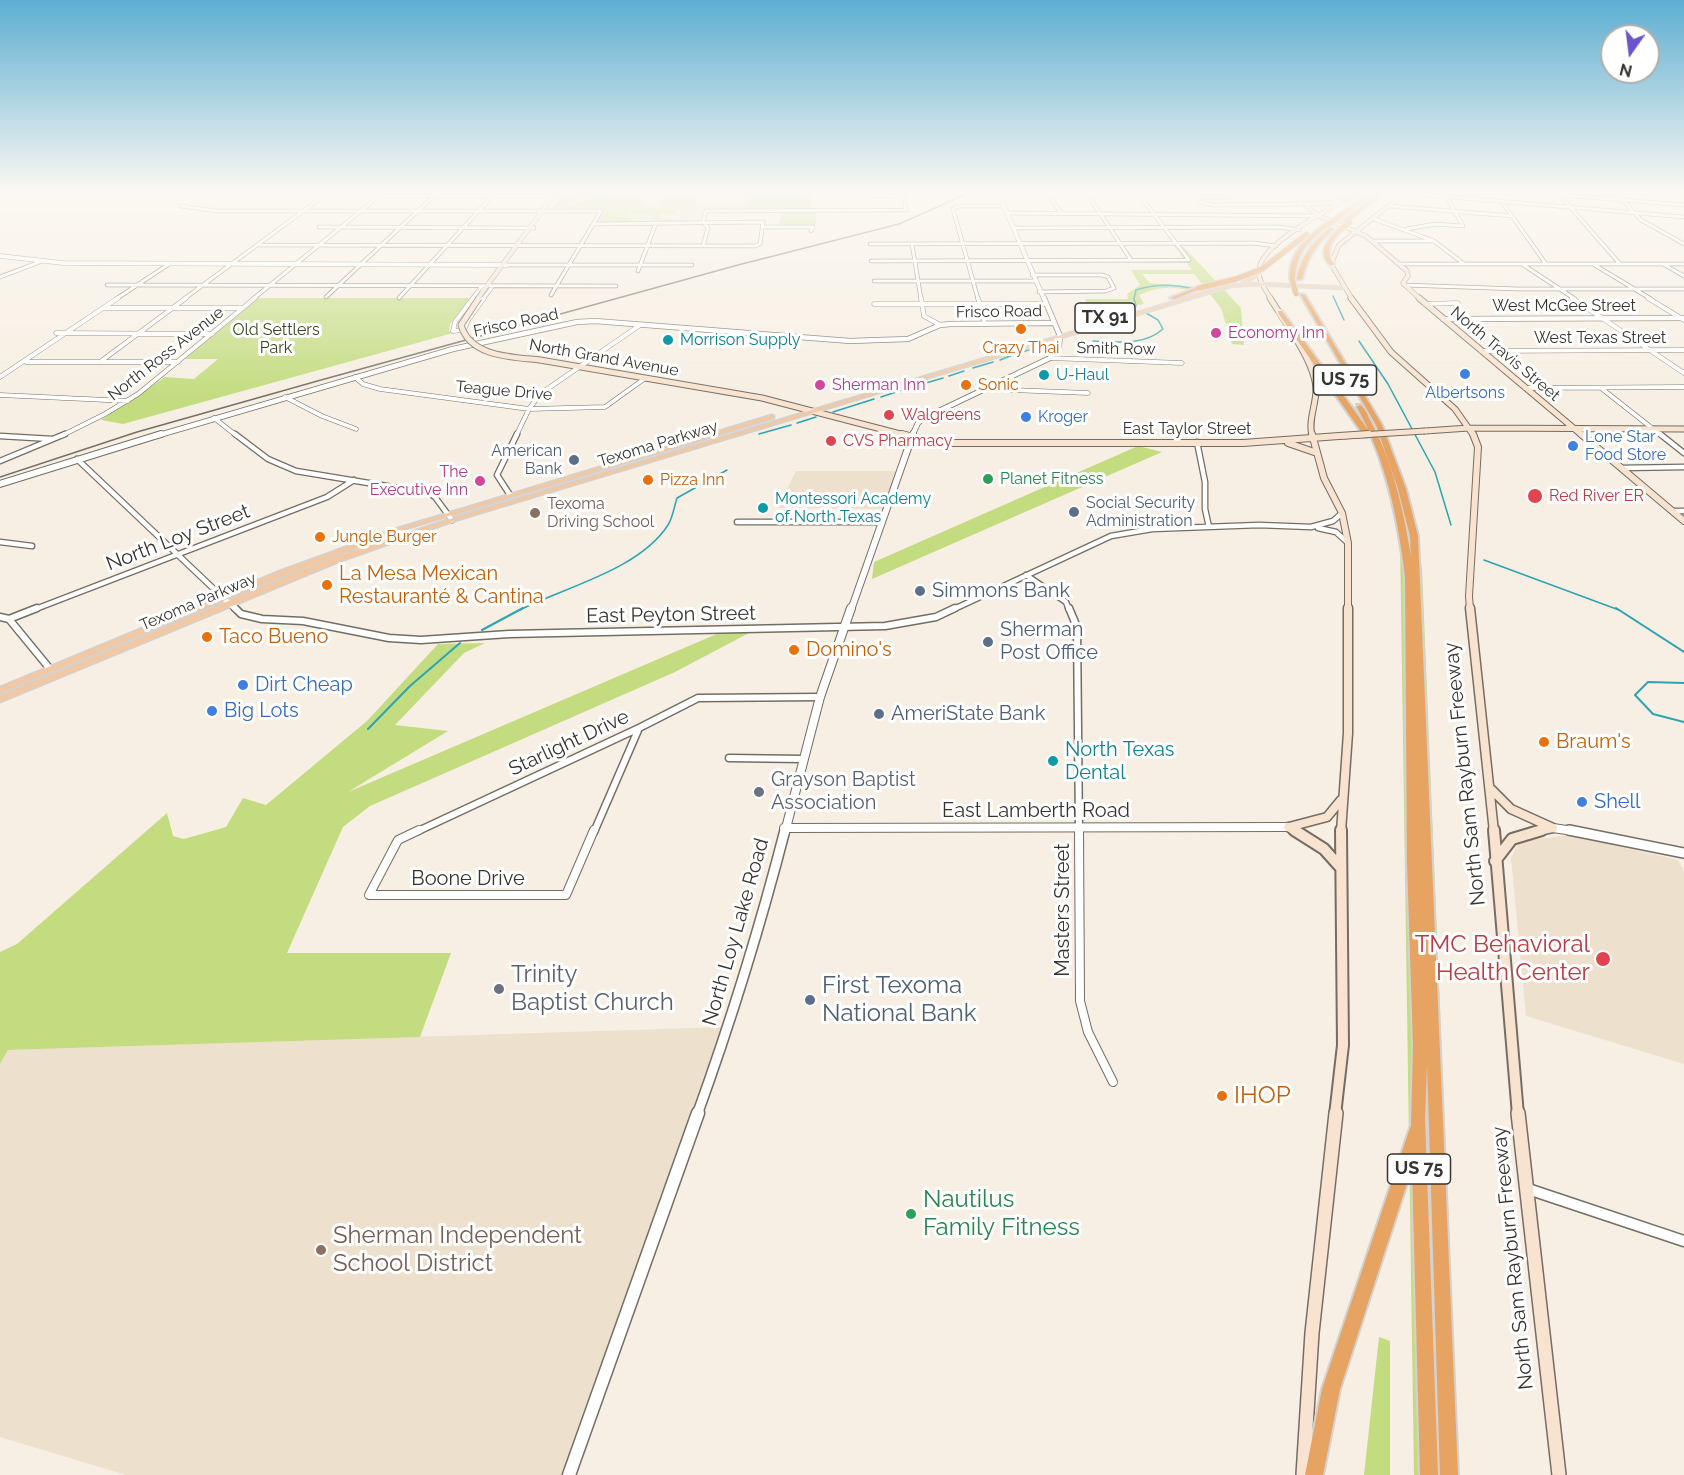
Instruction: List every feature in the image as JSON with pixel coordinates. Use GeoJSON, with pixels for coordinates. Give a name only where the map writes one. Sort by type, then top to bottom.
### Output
{"type":"FeatureCollection","features":[{"type":"Feature","properties":{"kind":"highway","name":"TX 91"},"geometry":{"type":"LineString","coordinates":[[1173,298],[1265,267],[1273,261]]}},
{"type":"Feature","properties":{"kind":"highway","name":"North Sam Rayburn Freeway"},"geometry":{"type":"LineString","coordinates":[[1294,261],[1292,278],[1299,294],[1363,412],[1382,455],[1405,540],[1409,576],[1413,850],[1420,1046],[1418,1119],[1429,1475]]}},
{"type":"Feature","properties":{"kind":"highway","name":"North Sam Rayburn Freeway"},"geometry":{"type":"LineString","coordinates":[[1304,261],[1299,279],[1299,294],[1379,425],[1402,489],[1414,536],[1449,1475]]}},
{"type":"Feature","properties":{"kind":"highway"},"geometry":{"type":"LineString","coordinates":[[1328,261],[1331,264]]}},
{"type":"Feature","properties":{"kind":"highway"},"geometry":{"type":"LineString","coordinates":[[1280,312],[1382,455]]}},
{"type":"Feature","properties":{"kind":"highway"},"geometry":{"type":"LineString","coordinates":[[1314,1475],[1331,1389],[1402,1176],[1418,1119]]}},
{"type":"Feature","properties":{"kind":"main road","name":"North Grand Avenue"},"geometry":{"type":"LineString","coordinates":[[507,261],[461,325],[463,337],[484,350],[750,396],[803,408]]}},
{"type":"Feature","properties":{"kind":"main road"},"geometry":{"type":"LineString","coordinates":[[1262,261],[1259,274],[1262,284],[1302,351],[1311,371],[1316,388],[1315,407],[1310,422],[1313,438],[1324,478],[1342,513],[1348,543],[1348,733],[1342,799],[1343,1045],[1312,1333],[1303,1475]]}},
{"type":"Feature","properties":{"kind":"main road"},"geometry":{"type":"LineString","coordinates":[[1396,261],[1408,274],[1404,285]]}},
{"type":"Feature","properties":{"kind":"main road","name":"North Sam Rayburn Freeway"},"geometry":{"type":"LineString","coordinates":[[1331,264],[1342,285],[1395,357],[1432,388],[1460,416],[1475,438],[1478,447],[1469,596],[1491,788],[1494,861],[1525,1188],[1559,1475]]}},
{"type":"Feature","properties":{"kind":"main road"},"geometry":{"type":"LineString","coordinates":[[1241,284],[1259,274]]}},
{"type":"Feature","properties":{"kind":"main road","name":"Texoma Parkway"},"geometry":{"type":"LineString","coordinates":[[1155,306],[1173,298],[1224,284],[1342,285]]}},
{"type":"Feature","properties":{"kind":"main road"},"geometry":{"type":"LineString","coordinates":[[1241,284],[1267,292]]}},
{"type":"Feature","properties":{"kind":"main road","name":"Texoma Parkway"},"geometry":{"type":"LineString","coordinates":[[0,699],[335,560],[510,495],[803,408],[1059,338],[1155,306],[1241,284]]}},
{"type":"Feature","properties":{"kind":"main road","name":"North Travis Street"},"geometry":{"type":"LineString","coordinates":[[1404,285],[1684,521]]}},
{"type":"Feature","properties":{"kind":"main road","name":"Texoma Parkway"},"geometry":{"type":"LineString","coordinates":[[0,690],[339,551],[1059,338]]}},
{"type":"Feature","properties":{"kind":"main road","name":"East Taylor Street"},"geometry":{"type":"LineString","coordinates":[[803,408],[911,438],[954,443],[1282,441],[1469,428],[1684,429]]}},
{"type":"Feature","properties":{"kind":"main road"},"geometry":{"type":"LineString","coordinates":[[1460,416],[1472,422],[1496,428]]}},
{"type":"Feature","properties":{"kind":"main road"},"geometry":{"type":"LineString","coordinates":[[1475,438],[1485,431],[1496,428]]}},
{"type":"Feature","properties":{"kind":"main road"},"geometry":{"type":"LineString","coordinates":[[1282,441],[1317,453]]}},
{"type":"Feature","properties":{"kind":"main road"},"geometry":{"type":"LineString","coordinates":[[1491,788],[1498,800],[1513,810],[1553,828]]}},
{"type":"Feature","properties":{"kind":"main road"},"geometry":{"type":"LineString","coordinates":[[1288,827],[1327,817],[1342,799]]}},
{"type":"Feature","properties":{"kind":"main road"},"geometry":{"type":"LineString","coordinates":[[1288,827],[1319,843],[1331,854],[1342,870]]}},
{"type":"Feature","properties":{"kind":"main road"},"geometry":{"type":"LineString","coordinates":[[1494,861],[1509,840],[1553,828]]}},
{"type":"Feature","properties":{"kind":"street"},"geometry":{"type":"LineString","coordinates":[[0,277],[42,261],[169,264],[692,265]]}},
{"type":"Feature","properties":{"kind":"street"},"geometry":{"type":"LineString","coordinates":[[100,362],[237,261]]}},
{"type":"Feature","properties":{"kind":"street","name":"North Ross Avenue"},"geometry":{"type":"LineString","coordinates":[[0,460],[56,439],[95,421],[128,401],[213,334],[300,261]]}},
{"type":"Feature","properties":{"kind":"street"},"geometry":{"type":"LineString","coordinates":[[326,297],[364,261]]}},
{"type":"Feature","properties":{"kind":"street"},"geometry":{"type":"LineString","coordinates":[[399,298],[433,261]]}},
{"type":"Feature","properties":{"kind":"street"},"geometry":{"type":"LineString","coordinates":[[551,295],[572,261]]}},
{"type":"Feature","properties":{"kind":"street"},"geometry":{"type":"LineString","coordinates":[[638,271],[642,261]]}},
{"type":"Feature","properties":{"kind":"street"},"geometry":{"type":"LineString","coordinates":[[871,261],[1044,261]]}},
{"type":"Feature","properties":{"kind":"street"},"geometry":{"type":"LineString","coordinates":[[915,261],[925,318],[940,325]]}},
{"type":"Feature","properties":{"kind":"street"},"geometry":{"type":"LineString","coordinates":[[968,261],[985,324]]}},
{"type":"Feature","properties":{"kind":"street"},"geometry":{"type":"LineString","coordinates":[[1027,261],[1059,338]]}},
{"type":"Feature","properties":{"kind":"street"},"geometry":{"type":"LineString","coordinates":[[1460,261],[1464,264]]}},
{"type":"Feature","properties":{"kind":"street"},"geometry":{"type":"LineString","coordinates":[[1617,261],[1620,264]]}},
{"type":"Feature","properties":{"kind":"street"},"geometry":{"type":"LineString","coordinates":[[0,377],[169,264]]}},
{"type":"Feature","properties":{"kind":"street"},"geometry":{"type":"LineString","coordinates":[[1400,264],[1684,264]]}},
{"type":"Feature","properties":{"kind":"street"},"geometry":{"type":"LineString","coordinates":[[1521,264],[1684,373]]}},
{"type":"Feature","properties":{"kind":"street"},"geometry":{"type":"LineString","coordinates":[[1592,264],[1683,318]]}},
{"type":"Feature","properties":{"kind":"street"},"geometry":{"type":"LineString","coordinates":[[1662,264],[1684,276]]}},
{"type":"Feature","properties":{"kind":"street"},"geometry":{"type":"LineString","coordinates":[[1032,275],[1102,275],[1108,277],[1114,288],[1106,291],[1039,292]]}},
{"type":"Feature","properties":{"kind":"street"},"geometry":{"type":"LineString","coordinates":[[874,281],[1034,281]]}},
{"type":"Feature","properties":{"kind":"street"},"geometry":{"type":"LineString","coordinates":[[107,285],[616,286]]}},
{"type":"Feature","properties":{"kind":"street"},"geometry":{"type":"LineString","coordinates":[[1404,285],[1684,289]]}},
{"type":"Feature","properties":{"kind":"street"},"geometry":{"type":"LineString","coordinates":[[486,287],[464,330],[453,331],[455,322],[486,287]]}},
{"type":"Feature","properties":{"kind":"street"},"geometry":{"type":"LineString","coordinates":[[1425,304],[1458,303]]}},
{"type":"Feature","properties":{"kind":"street"},"geometry":{"type":"LineString","coordinates":[[874,304],[1045,304]]}},
{"type":"Feature","properties":{"kind":"street"},"geometry":{"type":"LineString","coordinates":[[103,308],[243,308]]}},
{"type":"Feature","properties":{"kind":"street","name":"West McGee Street"},"geometry":{"type":"LineString","coordinates":[[1443,318],[1683,318]]}},
{"type":"Feature","properties":{"kind":"street","name":"Frisco Road"},"geometry":{"type":"LineString","coordinates":[[0,484],[355,377],[469,345],[568,324],[595,321],[850,341],[908,339],[940,325],[1053,323]]}},
{"type":"Feature","properties":{"kind":"street"},"geometry":{"type":"LineString","coordinates":[[510,495],[498,480],[497,475],[529,409],[544,389],[640,325]]}},
{"type":"Feature","properties":{"kind":"street"},"geometry":{"type":"LineString","coordinates":[[56,333],[213,334]]}},
{"type":"Feature","properties":{"kind":"street","name":"North Loy Lake Road"},"geometry":{"type":"LineString","coordinates":[[569,1475],[734,1011],[756,940],[820,697],[911,438],[918,423],[924,418],[1050,358],[1059,338]]}},
{"type":"Feature","properties":{"kind":"street","name":"West Texas Street"},"geometry":{"type":"LineString","coordinates":[[1481,351],[1684,350]]}},
{"type":"Feature","properties":{"kind":"street","name":"Smith Row"},"geometry":{"type":"LineString","coordinates":[[1050,358],[1182,363]]}},
{"type":"Feature","properties":{"kind":"street"},"geometry":{"type":"LineString","coordinates":[[24,362],[178,362]]}},
{"type":"Feature","properties":{"kind":"street","name":"Teague Drive"},"geometry":{"type":"LineString","coordinates":[[355,377],[363,384],[380,389],[529,409],[605,407],[644,379]]}},
{"type":"Feature","properties":{"kind":"street"},"geometry":{"type":"LineString","coordinates":[[1525,388],[1684,387]]}},
{"type":"Feature","properties":{"kind":"street"},"geometry":{"type":"LineString","coordinates":[[986,388],[1088,393]]}},
{"type":"Feature","properties":{"kind":"street"},"geometry":{"type":"LineString","coordinates":[[1601,388],[1684,453]]}},
{"type":"Feature","properties":{"kind":"street"},"geometry":{"type":"LineString","coordinates":[[0,395],[128,401]]}},
{"type":"Feature","properties":{"kind":"street"},"geometry":{"type":"LineString","coordinates":[[285,397],[322,416],[356,429]]}},
{"type":"Feature","properties":{"kind":"street"},"geometry":{"type":"LineString","coordinates":[[214,418],[278,465],[296,471],[429,493],[435,496],[450,517]]}},
{"type":"Feature","properties":{"kind":"street"},"geometry":{"type":"LineString","coordinates":[[0,436],[56,439]]}},
{"type":"Feature","properties":{"kind":"street"},"geometry":{"type":"LineString","coordinates":[[1197,442],[1205,482],[1205,509],[1209,527]]}},
{"type":"Feature","properties":{"kind":"street","name":"East Peyton Street"},"geometry":{"type":"LineString","coordinates":[[77,459],[228,604],[248,617],[303,621],[362,634],[421,640],[509,633],[885,626],[936,617],[1111,536],[1130,531],[1209,527],[1311,526],[1328,524],[1342,513]]}},
{"type":"Feature","properties":{"kind":"street"},"geometry":{"type":"LineString","coordinates":[[1622,468],[1684,467]]}},
{"type":"Feature","properties":{"kind":"street","name":"North Loy Street"},"geometry":{"type":"LineString","coordinates":[[9,619],[327,497],[354,480]]}},
{"type":"Feature","properties":{"kind":"street"},"geometry":{"type":"LineString","coordinates":[[1672,511],[1684,511]]}},
{"type":"Feature","properties":{"kind":"street"},"geometry":{"type":"LineString","coordinates":[[737,522],[881,522]]}},
{"type":"Feature","properties":{"kind":"street","name":"East Peyton Street"},"geometry":{"type":"LineString","coordinates":[[1311,526],[1336,532],[1348,543]]}},
{"type":"Feature","properties":{"kind":"street"},"geometry":{"type":"LineString","coordinates":[[0,542],[32,546]]}},
{"type":"Feature","properties":{"kind":"street","name":"Masters Street"},"geometry":{"type":"LineString","coordinates":[[1026,575],[1066,602],[1077,627],[1080,1001],[1088,1032],[1113,1082]]}},
{"type":"Feature","properties":{"kind":"street"},"geometry":{"type":"LineString","coordinates":[[0,617],[9,619],[50,669]]}},
{"type":"Feature","properties":{"kind":"street","name":"Starlight Drive"},"geometry":{"type":"LineString","coordinates":[[369,895],[398,840],[639,728],[698,698],[820,697]]}},
{"type":"Feature","properties":{"kind":"street","name":"Boone Drive"},"geometry":{"type":"LineString","coordinates":[[369,895],[566,895],[639,728]]}},
{"type":"Feature","properties":{"kind":"street"},"geometry":{"type":"LineString","coordinates":[[729,758],[803,759]]}},
{"type":"Feature","properties":{"kind":"street","name":"East Lamberth Road"},"geometry":{"type":"LineString","coordinates":[[784,828],[1288,827]]}},
{"type":"Feature","properties":{"kind":"street"},"geometry":{"type":"LineString","coordinates":[[1553,828],[1597,834],[1684,853]]}},
{"type":"Feature","properties":{"kind":"street"},"geometry":{"type":"LineString","coordinates":[[1525,1188],[1684,1241]]}},
{"type":"Feature","properties":{"kind":"shaded area"},"geometry":{"type":"Polygon","coordinates":[[[796,471],[896,471],[883,509],[778,508],[796,471]]]}},
{"type":"Feature","properties":{"kind":"shaded area","name":"TMC Behavioral Health Center"},"geometry":{"type":"Polygon","coordinates":[[[1571,835],[1678,860],[1684,872],[1684,1064],[1526,1016],[1511,858],[1520,841],[1571,835]]]}},
{"type":"Feature","properties":{"kind":"shaded area","name":"Sherman Independent School District"},"geometry":{"type":"Polygon","coordinates":[[[722,1027],[561,1475],[126,1475],[0,1437],[0,1064],[8,1050],[722,1027]]]}},
{"type":"Feature","properties":{"kind":"green space"},"geometry":{"type":"Polygon","coordinates":[[[1185,261],[1197,261],[1241,308],[1244,345],[1232,344],[1221,308],[1194,274],[1142,274],[1150,283],[1196,287],[1149,291],[1139,295],[1144,304],[1132,306],[1129,303],[1087,304],[1085,299],[1128,299],[1127,294],[1140,285],[1131,270],[1192,270],[1185,261]]]}},
{"type":"Feature","properties":{"kind":"green space","name":"Old Settlers Park"},"geometry":{"type":"Polygon","coordinates":[[[259,298],[471,298],[450,324],[449,331],[453,333],[123,424],[101,420],[165,377],[194,379],[218,359],[185,359],[259,298]]]}},
{"type":"Feature","properties":{"kind":"green space"},"geometry":{"type":"Polygon","coordinates":[[[1355,403],[1368,404],[1388,444],[1409,504],[1422,569],[1459,1475],[1414,1475],[1400,539],[1383,469],[1355,403]]]}},
{"type":"Feature","properties":{"kind":"green space"},"geometry":{"type":"Polygon","coordinates":[[[1138,446],[1162,452],[872,579],[874,562],[1138,446]]]}},
{"type":"Feature","properties":{"kind":"green space"},"geometry":{"type":"Polygon","coordinates":[[[719,633],[749,633],[675,672],[370,806],[343,827],[287,953],[451,953],[420,1037],[8,1050],[0,1064],[0,952],[17,944],[167,813],[173,836],[184,839],[226,827],[243,798],[266,805],[367,721],[438,644],[485,643],[464,653],[395,725],[448,731],[348,792],[719,633]]]}},
{"type":"Feature","properties":{"kind":"green space"},"geometry":{"type":"Polygon","coordinates":[[[1379,1337],[1390,1341],[1390,1475],[1364,1475],[1379,1337]]]}},
{"type":"Feature","properties":{"kind":"waterway"},"geometry":{"type":"LineString","coordinates":[[1136,306],[1134,299],[1136,290],[1166,285],[1195,289]]}},
{"type":"Feature","properties":{"kind":"waterway"},"geometry":{"type":"LineString","coordinates":[[1333,296],[1344,320]]}},
{"type":"Feature","properties":{"kind":"waterway"},"geometry":{"type":"LineString","coordinates":[[1093,341],[1139,341],[1163,329],[1158,320],[1146,313]]}},
{"type":"Feature","properties":{"kind":"waterway"},"geometry":{"type":"LineString","coordinates":[[1359,341],[1388,384],[1435,472],[1451,525]]}},
{"type":"Feature","properties":{"kind":"waterway"},"geometry":{"type":"LineString","coordinates":[[1040,347],[1052,343]]}},
{"type":"Feature","properties":{"kind":"waterway"},"geometry":{"type":"LineString","coordinates":[[1022,352],[1032,349]]}},
{"type":"Feature","properties":{"kind":"waterway"},"geometry":{"type":"LineString","coordinates":[[1000,360],[1015,354]]}},
{"type":"Feature","properties":{"kind":"waterway"},"geometry":{"type":"LineString","coordinates":[[973,368],[993,362]]}},
{"type":"Feature","properties":{"kind":"waterway"},"geometry":{"type":"LineString","coordinates":[[949,376],[964,371]]}},
{"type":"Feature","properties":{"kind":"waterway"},"geometry":{"type":"LineString","coordinates":[[926,383],[943,378]]}},
{"type":"Feature","properties":{"kind":"waterway"},"geometry":{"type":"LineString","coordinates":[[911,387],[920,385]]}},
{"type":"Feature","properties":{"kind":"waterway"},"geometry":{"type":"LineString","coordinates":[[881,397],[905,389]]}},
{"type":"Feature","properties":{"kind":"waterway"},"geometry":{"type":"LineString","coordinates":[[833,412],[874,399]]}},
{"type":"Feature","properties":{"kind":"waterway"},"geometry":{"type":"LineString","coordinates":[[797,423],[816,417]]}},
{"type":"Feature","properties":{"kind":"waterway"},"geometry":{"type":"LineString","coordinates":[[759,434],[791,425]]}},
{"type":"Feature","properties":{"kind":"waterway"},"geometry":{"type":"LineString","coordinates":[[520,610],[600,576],[639,554],[655,541],[668,525],[677,498],[727,470]]}},
{"type":"Feature","properties":{"kind":"waterway"},"geometry":{"type":"LineString","coordinates":[[1484,560],[1619,610]]}},
{"type":"Feature","properties":{"kind":"waterway"},"geometry":{"type":"LineString","coordinates":[[482,630],[523,608]]}},
{"type":"Feature","properties":{"kind":"waterway"},"geometry":{"type":"LineString","coordinates":[[1616,608],[1684,652]]}},
{"type":"Feature","properties":{"kind":"waterway"},"geometry":{"type":"LineString","coordinates":[[368,729],[410,686],[460,643]]}},
{"type":"Feature","properties":{"kind":"waterway"},"geometry":{"type":"LineString","coordinates":[[1684,683],[1648,682],[1635,695],[1653,714],[1684,722]]}},
{"type":"Feature","properties":{"kind":"railway"},"geometry":{"type":"LineString","coordinates":[[0,477],[137,432],[754,261]]}},
{"type":"Feature","properties":{"kind":"place","name":"Crazy Thai"},"geometry":{"type":"Point","coordinates":[1021,329]}},
{"type":"Feature","properties":{"kind":"place","name":"Economy Inn"},"geometry":{"type":"Point","coordinates":[1216,333]}},
{"type":"Feature","properties":{"kind":"place","name":"Morrison Supply"},"geometry":{"type":"Point","coordinates":[668,340]}},
{"type":"Feature","properties":{"kind":"place","name":"Albertsons"},"geometry":{"type":"Point","coordinates":[1465,374]}},
{"type":"Feature","properties":{"kind":"place","name":"U-Haul"},"geometry":{"type":"Point","coordinates":[1044,375]}},
{"type":"Feature","properties":{"kind":"place","name":"Sherman Inn"},"geometry":{"type":"Point","coordinates":[820,385]}},
{"type":"Feature","properties":{"kind":"place","name":"Sonic"},"geometry":{"type":"Point","coordinates":[966,385]}},
{"type":"Feature","properties":{"kind":"place","name":"Walgreens"},"geometry":{"type":"Point","coordinates":[889,415]}},
{"type":"Feature","properties":{"kind":"place","name":"Kroger"},"geometry":{"type":"Point","coordinates":[1026,417]}},
{"type":"Feature","properties":{"kind":"place","name":"CVS Pharmacy"},"geometry":{"type":"Point","coordinates":[831,441]}},
{"type":"Feature","properties":{"kind":"place","name":"Lone Star Food Store"},"geometry":{"type":"Point","coordinates":[1573,446]}},
{"type":"Feature","properties":{"kind":"place","name":"American Bank"},"geometry":{"type":"Point","coordinates":[574,460]}},
{"type":"Feature","properties":{"kind":"place","name":"Planet Fitness"},"geometry":{"type":"Point","coordinates":[988,479]}},
{"type":"Feature","properties":{"kind":"place","name":"Pizza Inn"},"geometry":{"type":"Point","coordinates":[648,480]}},
{"type":"Feature","properties":{"kind":"place","name":"The Executive Inn"},"geometry":{"type":"Point","coordinates":[480,481]}},
{"type":"Feature","properties":{"kind":"place","name":"Red River ER"},"geometry":{"type":"Point","coordinates":[1535,496]}},
{"type":"Feature","properties":{"kind":"place","name":"Montessori Academy of North Texas"},"geometry":{"type":"Point","coordinates":[763,508]}},
{"type":"Feature","properties":{"kind":"place","name":"Social Security Administration"},"geometry":{"type":"Point","coordinates":[1074,512]}},
{"type":"Feature","properties":{"kind":"place","name":"Texoma Driving School"},"geometry":{"type":"Point","coordinates":[535,513]}},
{"type":"Feature","properties":{"kind":"place","name":"Jungle Burger"},"geometry":{"type":"Point","coordinates":[320,537]}},
{"type":"Feature","properties":{"kind":"place","name":"La Mesa Mexican Restauranté & Cantina"},"geometry":{"type":"Point","coordinates":[327,585]}},
{"type":"Feature","properties":{"kind":"place","name":"Simmons Bank"},"geometry":{"type":"Point","coordinates":[920,591]}},
{"type":"Feature","properties":{"kind":"place","name":"Taco Bueno"},"geometry":{"type":"Point","coordinates":[207,637]}},
{"type":"Feature","properties":{"kind":"place","name":"Sherman Post Office"},"geometry":{"type":"Point","coordinates":[988,642]}},
{"type":"Feature","properties":{"kind":"place","name":"Domino's"},"geometry":{"type":"Point","coordinates":[794,650]}},
{"type":"Feature","properties":{"kind":"place","name":"Dirt Cheap"},"geometry":{"type":"Point","coordinates":[243,685]}},
{"type":"Feature","properties":{"kind":"place","name":"Big Lots"},"geometry":{"type":"Point","coordinates":[212,711]}},
{"type":"Feature","properties":{"kind":"place","name":"AmeriState Bank"},"geometry":{"type":"Point","coordinates":[879,714]}},
{"type":"Feature","properties":{"kind":"place","name":"Braum's"},"geometry":{"type":"Point","coordinates":[1544,742]}},
{"type":"Feature","properties":{"kind":"place","name":"North Texas Dental"},"geometry":{"type":"Point","coordinates":[1053,761]}},
{"type":"Feature","properties":{"kind":"place","name":"Grayson Baptist Association"},"geometry":{"type":"Point","coordinates":[759,792]}},
{"type":"Feature","properties":{"kind":"place","name":"Shell"},"geometry":{"type":"Point","coordinates":[1582,802]}},
{"type":"Feature","properties":{"kind":"place","name":"TMC Behavioral Health Center"},"geometry":{"type":"Point","coordinates":[1603,959]}},
{"type":"Feature","properties":{"kind":"place","name":"Trinity Baptist Church"},"geometry":{"type":"Point","coordinates":[499,989]}},
{"type":"Feature","properties":{"kind":"place","name":"First Texoma National Bank"},"geometry":{"type":"Point","coordinates":[810,1000]}},
{"type":"Feature","properties":{"kind":"place","name":"IHOP"},"geometry":{"type":"Point","coordinates":[1222,1096]}},
{"type":"Feature","properties":{"kind":"place","name":"Nautilus Family Fitness"},"geometry":{"type":"Point","coordinates":[911,1214]}},
{"type":"Feature","properties":{"kind":"place","name":"Sherman Independent School District"},"geometry":{"type":"Point","coordinates":[321,1250]}}]}
